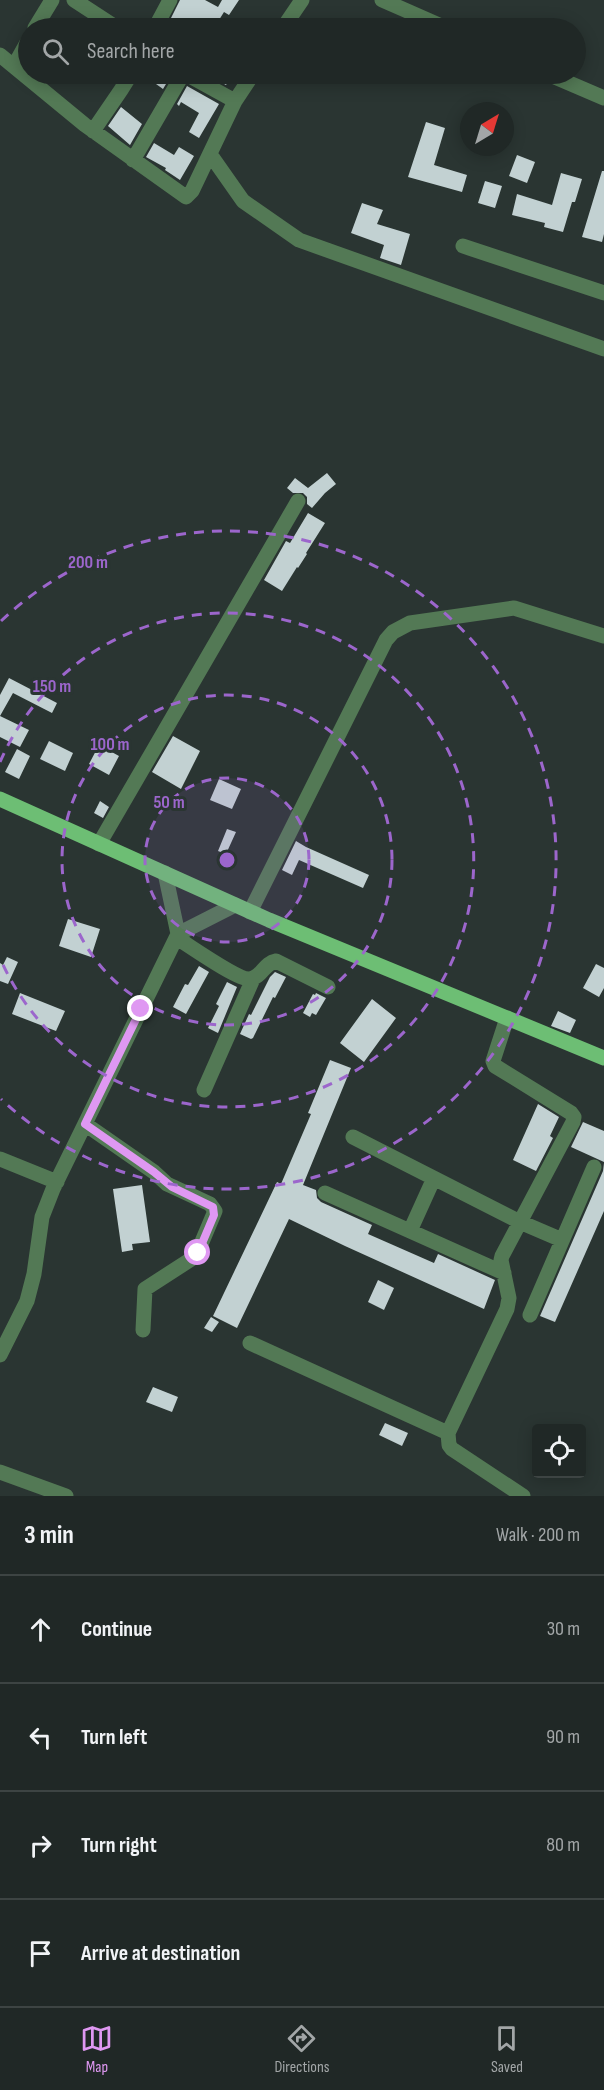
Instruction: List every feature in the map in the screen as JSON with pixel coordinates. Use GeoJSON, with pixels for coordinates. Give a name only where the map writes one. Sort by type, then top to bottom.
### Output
{"type":"FeatureCollection","features":[{"type":"Feature","properties":{"kind":"main road"},"geometry":{"type":"LineString","coordinates":[[0,799],[250,912],[604,1059]]}},
{"type":"Feature","properties":{"kind":"street"},"geometry":{"type":"LineString","coordinates":[[41,18],[52,0]]}},
{"type":"Feature","properties":{"kind":"street"},"geometry":{"type":"LineString","coordinates":[[74,0],[102,18]]}},
{"type":"Feature","properties":{"kind":"street"},"geometry":{"type":"LineString","coordinates":[[160,18],[170,0]]}},
{"type":"Feature","properties":{"kind":"street"},"geometry":{"type":"LineString","coordinates":[[290,18],[302,0]]}},
{"type":"Feature","properties":{"kind":"street"},"geometry":{"type":"LineString","coordinates":[[382,0],[423,18]]}},
{"type":"Feature","properties":{"kind":"street"},"geometry":{"type":"LineString","coordinates":[[0,55],[18,69]]}},
{"type":"Feature","properties":{"kind":"street"},"geometry":{"type":"LineString","coordinates":[[14,66],[18,59]]}},
{"type":"Feature","properties":{"kind":"street"},"geometry":{"type":"LineString","coordinates":[[36,84],[93,131],[186,197],[192,191],[235,101],[246,84]]}},
{"type":"Feature","properties":{"kind":"street"},"geometry":{"type":"LineString","coordinates":[[93,131],[125,84]]}},
{"type":"Feature","properties":{"kind":"street"},"geometry":{"type":"LineString","coordinates":[[133,160],[178,84]]}},
{"type":"Feature","properties":{"kind":"street"},"geometry":{"type":"LineString","coordinates":[[203,84],[235,101]]}},
{"type":"Feature","properties":{"kind":"street"},"geometry":{"type":"LineString","coordinates":[[571,84],[604,98]]}},
{"type":"Feature","properties":{"kind":"street"},"geometry":{"type":"LineString","coordinates":[[210,154],[243,201],[299,240],[604,349]]}},
{"type":"Feature","properties":{"kind":"street"},"geometry":{"type":"LineString","coordinates":[[463,246],[604,293]]}},
{"type":"Feature","properties":{"kind":"street"},"geometry":{"type":"LineString","coordinates":[[99,844],[297,501]]}},
{"type":"Feature","properties":{"kind":"street"},"geometry":{"type":"LineString","coordinates":[[250,912],[386,640],[393,632],[410,623],[514,608],[604,636]]}},
{"type":"Feature","properties":{"kind":"street"},"geometry":{"type":"LineString","coordinates":[[165,873],[178,936],[240,977],[253,979]]}},
{"type":"Feature","properties":{"kind":"street"},"geometry":{"type":"LineString","coordinates":[[0,1355],[27,1301],[34,1274],[42,1218],[57,1182],[178,936],[235,905]]}},
{"type":"Feature","properties":{"kind":"street"},"geometry":{"type":"LineString","coordinates":[[204,1090],[253,979],[267,964],[276,961],[328,987]]}},
{"type":"Feature","properties":{"kind":"street"},"geometry":{"type":"LineString","coordinates":[[507,1018],[493,1061],[495,1066],[574,1117],[502,1256],[509,1298],[507,1309],[448,1433],[449,1445],[452,1449],[523,1496]]}},
{"type":"Feature","properties":{"kind":"street"},"geometry":{"type":"LineString","coordinates":[[85,1124],[154,1172],[167,1184],[210,1204],[215,1211],[196,1256],[145,1289],[143,1330]]}},
{"type":"Feature","properties":{"kind":"street"},"geometry":{"type":"LineString","coordinates":[[353,1137],[520,1222],[562,1240]]}},
{"type":"Feature","properties":{"kind":"street"},"geometry":{"type":"LineString","coordinates":[[0,1159],[57,1182]]}},
{"type":"Feature","properties":{"kind":"street"},"geometry":{"type":"LineString","coordinates":[[530,1315],[594,1167]]}},
{"type":"Feature","properties":{"kind":"street"},"geometry":{"type":"LineString","coordinates":[[410,1231],[434,1178]]}},
{"type":"Feature","properties":{"kind":"street"},"geometry":{"type":"LineString","coordinates":[[325,1193],[504,1273]]}},
{"type":"Feature","properties":{"kind":"street"},"geometry":{"type":"LineString","coordinates":[[250,1343],[448,1433]]}},
{"type":"Feature","properties":{"kind":"street"},"geometry":{"type":"LineString","coordinates":[[0,1472],[66,1496]]}},
{"type":"Feature","properties":{"kind":"building"},"geometry":{"type":"Polygon","coordinates":[[[180,0],[205,0],[218,7],[222,0],[239,0],[229,15],[224,12],[220,18],[171,18],[180,0]]]}},
{"type":"Feature","properties":{"kind":"building"},"geometry":{"type":"Polygon","coordinates":[[[156,84],[166,84],[163,89],[156,84]]]}},
{"type":"Feature","properties":{"kind":"building"},"geometry":{"type":"Polygon","coordinates":[[[187,86],[219,104],[199,138],[189,132],[199,113],[181,102],[179,106],[177,104],[187,86]]]}},
{"type":"Feature","properties":{"kind":"building"},"geometry":{"type":"Polygon","coordinates":[[[121,107],[142,124],[130,145],[108,126],[121,107]]]}},
{"type":"Feature","properties":{"kind":"building"},"geometry":{"type":"Polygon","coordinates":[[[426,122],[445,128],[434,165],[467,175],[462,192],[408,177],[426,122]]]}},
{"type":"Feature","properties":{"kind":"building"},"geometry":{"type":"Polygon","coordinates":[[[154,143],[174,155],[179,147],[194,156],[180,180],[165,170],[166,168],[146,157],[154,143]]]}},
{"type":"Feature","properties":{"kind":"building"},"geometry":{"type":"Polygon","coordinates":[[[517,155],[535,162],[527,183],[509,176],[517,155]]]}},
{"type":"Feature","properties":{"kind":"building"},"geometry":{"type":"Polygon","coordinates":[[[602,171],[604,171],[604,234],[602,242],[582,237],[602,171]]]}},
{"type":"Feature","properties":{"kind":"building"},"geometry":{"type":"Polygon","coordinates":[[[561,173],[582,179],[563,232],[544,227],[545,223],[512,215],[517,194],[552,205],[561,173]]]}},
{"type":"Feature","properties":{"kind":"building"},"geometry":{"type":"Polygon","coordinates":[[[485,181],[502,186],[495,208],[478,203],[485,181]]]}},
{"type":"Feature","properties":{"kind":"building"},"geometry":{"type":"Polygon","coordinates":[[[362,203],[383,210],[377,224],[410,234],[401,265],[380,258],[384,245],[351,233],[362,203]]]}},
{"type":"Feature","properties":{"kind":"building"},"geometry":{"type":"Polygon","coordinates":[[[327,473],[336,484],[312,508],[307,504],[307,497],[303,493],[293,493],[287,488],[295,478],[308,488],[327,473]]]}},
{"type":"Feature","properties":{"kind":"building"},"geometry":{"type":"Polygon","coordinates":[[[308,513],[325,523],[282,591],[264,580],[286,541],[290,543],[308,513]]]}},
{"type":"Feature","properties":{"kind":"building"},"geometry":{"type":"Polygon","coordinates":[[[9,678],[57,703],[52,713],[13,693],[0,716],[0,695],[9,678]]]}},
{"type":"Feature","properties":{"kind":"building"},"geometry":{"type":"Polygon","coordinates":[[[0,716],[29,730],[20,747],[0,737],[0,716]]]}},
{"type":"Feature","properties":{"kind":"building"},"geometry":{"type":"Polygon","coordinates":[[[173,736],[200,751],[181,789],[152,772],[173,736]]]}},
{"type":"Feature","properties":{"kind":"building"},"geometry":{"type":"Polygon","coordinates":[[[49,741],[73,753],[65,771],[40,759],[49,741]]]}},
{"type":"Feature","properties":{"kind":"building"},"geometry":{"type":"Polygon","coordinates":[[[99,745],[119,756],[109,775],[89,764],[99,745]]]}},
{"type":"Feature","properties":{"kind":"building"},"geometry":{"type":"Polygon","coordinates":[[[17,749],[30,756],[19,779],[5,772],[17,749]]]}},
{"type":"Feature","properties":{"kind":"building"},"geometry":{"type":"Polygon","coordinates":[[[219,779],[241,789],[232,809],[210,800],[219,779]]]}},
{"type":"Feature","properties":{"kind":"building"},"geometry":{"type":"Polygon","coordinates":[[[100,801],[109,807],[103,818],[94,813],[100,801]]]}},
{"type":"Feature","properties":{"kind":"building"},"geometry":{"type":"Polygon","coordinates":[[[227,829],[236,832],[226,854],[218,851],[227,829]]]}},
{"type":"Feature","properties":{"kind":"building"},"geometry":{"type":"Polygon","coordinates":[[[296,841],[369,875],[363,888],[299,860],[292,875],[282,870],[296,841]]]}},
{"type":"Feature","properties":{"kind":"building"},"geometry":{"type":"Polygon","coordinates":[[[68,919],[100,929],[91,957],[59,946],[68,919]]]}},
{"type":"Feature","properties":{"kind":"building"},"geometry":{"type":"Polygon","coordinates":[[[7,957],[18,962],[8,984],[0,981],[0,963],[3,965],[7,957]]]}},
{"type":"Feature","properties":{"kind":"building"},"geometry":{"type":"Polygon","coordinates":[[[596,964],[604,968],[604,988],[599,997],[583,988],[596,964]]]}},
{"type":"Feature","properties":{"kind":"building"},"geometry":{"type":"Polygon","coordinates":[[[199,966],[209,972],[186,1014],[173,1007],[185,984],[188,985],[199,966]]]}},
{"type":"Feature","properties":{"kind":"building"},"geometry":{"type":"Polygon","coordinates":[[[275,972],[286,977],[275,998],[273,997],[253,1038],[240,1034],[249,1014],[251,1015],[270,977],[275,972]]]}},
{"type":"Feature","properties":{"kind":"building"},"geometry":{"type":"Polygon","coordinates":[[[227,982],[237,987],[218,1033],[208,1028],[227,982]]]}},
{"type":"Feature","properties":{"kind":"building"},"geometry":{"type":"Polygon","coordinates":[[[20,993],[65,1011],[56,1031],[12,1014],[20,993]]]}},
{"type":"Feature","properties":{"kind":"building"},"geometry":{"type":"Polygon","coordinates":[[[316,993],[326,998],[316,1015],[312,1013],[310,1017],[303,1013],[313,994],[316,993]]]}},
{"type":"Feature","properties":{"kind":"building"},"geometry":{"type":"Polygon","coordinates":[[[372,999],[396,1018],[364,1062],[340,1043],[372,999]]]}},
{"type":"Feature","properties":{"kind":"building"},"geometry":{"type":"Polygon","coordinates":[[[558,1011],[576,1020],[570,1033],[551,1026],[558,1011]]]}},
{"type":"Feature","properties":{"kind":"building"},"geometry":{"type":"Polygon","coordinates":[[[330,1060],[351,1068],[303,1185],[316,1190],[317,1198],[321,1202],[372,1225],[368,1234],[434,1263],[438,1254],[495,1280],[484,1309],[289,1219],[237,1328],[213,1316],[277,1182],[281,1184],[311,1114],[308,1113],[330,1060]]]}},
{"type":"Feature","properties":{"kind":"building"},"geometry":{"type":"Polygon","coordinates":[[[538,1104],[559,1117],[550,1136],[553,1138],[536,1171],[513,1160],[538,1104]]]}},
{"type":"Feature","properties":{"kind":"building"},"geometry":{"type":"Polygon","coordinates":[[[583,1122],[604,1131],[604,1162],[571,1147],[583,1122]]]}},
{"type":"Feature","properties":{"kind":"building"},"geometry":{"type":"Polygon","coordinates":[[[604,1163],[604,1211],[555,1322],[540,1316],[603,1171],[604,1163]]]}},
{"type":"Feature","properties":{"kind":"building"},"geometry":{"type":"Polygon","coordinates":[[[142,1185],[150,1242],[132,1244],[133,1250],[122,1252],[113,1189],[142,1185]]]}},
{"type":"Feature","properties":{"kind":"building"},"geometry":{"type":"Polygon","coordinates":[[[378,1280],[394,1288],[384,1310],[368,1302],[378,1280]]]}},
{"type":"Feature","properties":{"kind":"building"},"geometry":{"type":"Polygon","coordinates":[[[211,1317],[219,1322],[212,1332],[204,1328],[211,1317]]]}},
{"type":"Feature","properties":{"kind":"building"},"geometry":{"type":"Polygon","coordinates":[[[153,1387],[178,1397],[172,1412],[146,1402],[153,1387]]]}},
{"type":"Feature","properties":{"kind":"building"},"geometry":{"type":"Polygon","coordinates":[[[385,1423],[408,1433],[402,1446],[379,1435],[385,1423]]]}},
{"type":"Feature","properties":{"kind":"route"},"geometry":{"type":"LineString","coordinates":[[141,1009],[85,1124],[154,1172],[167,1184],[213,1207],[214,1215],[198,1253]]}}]}
